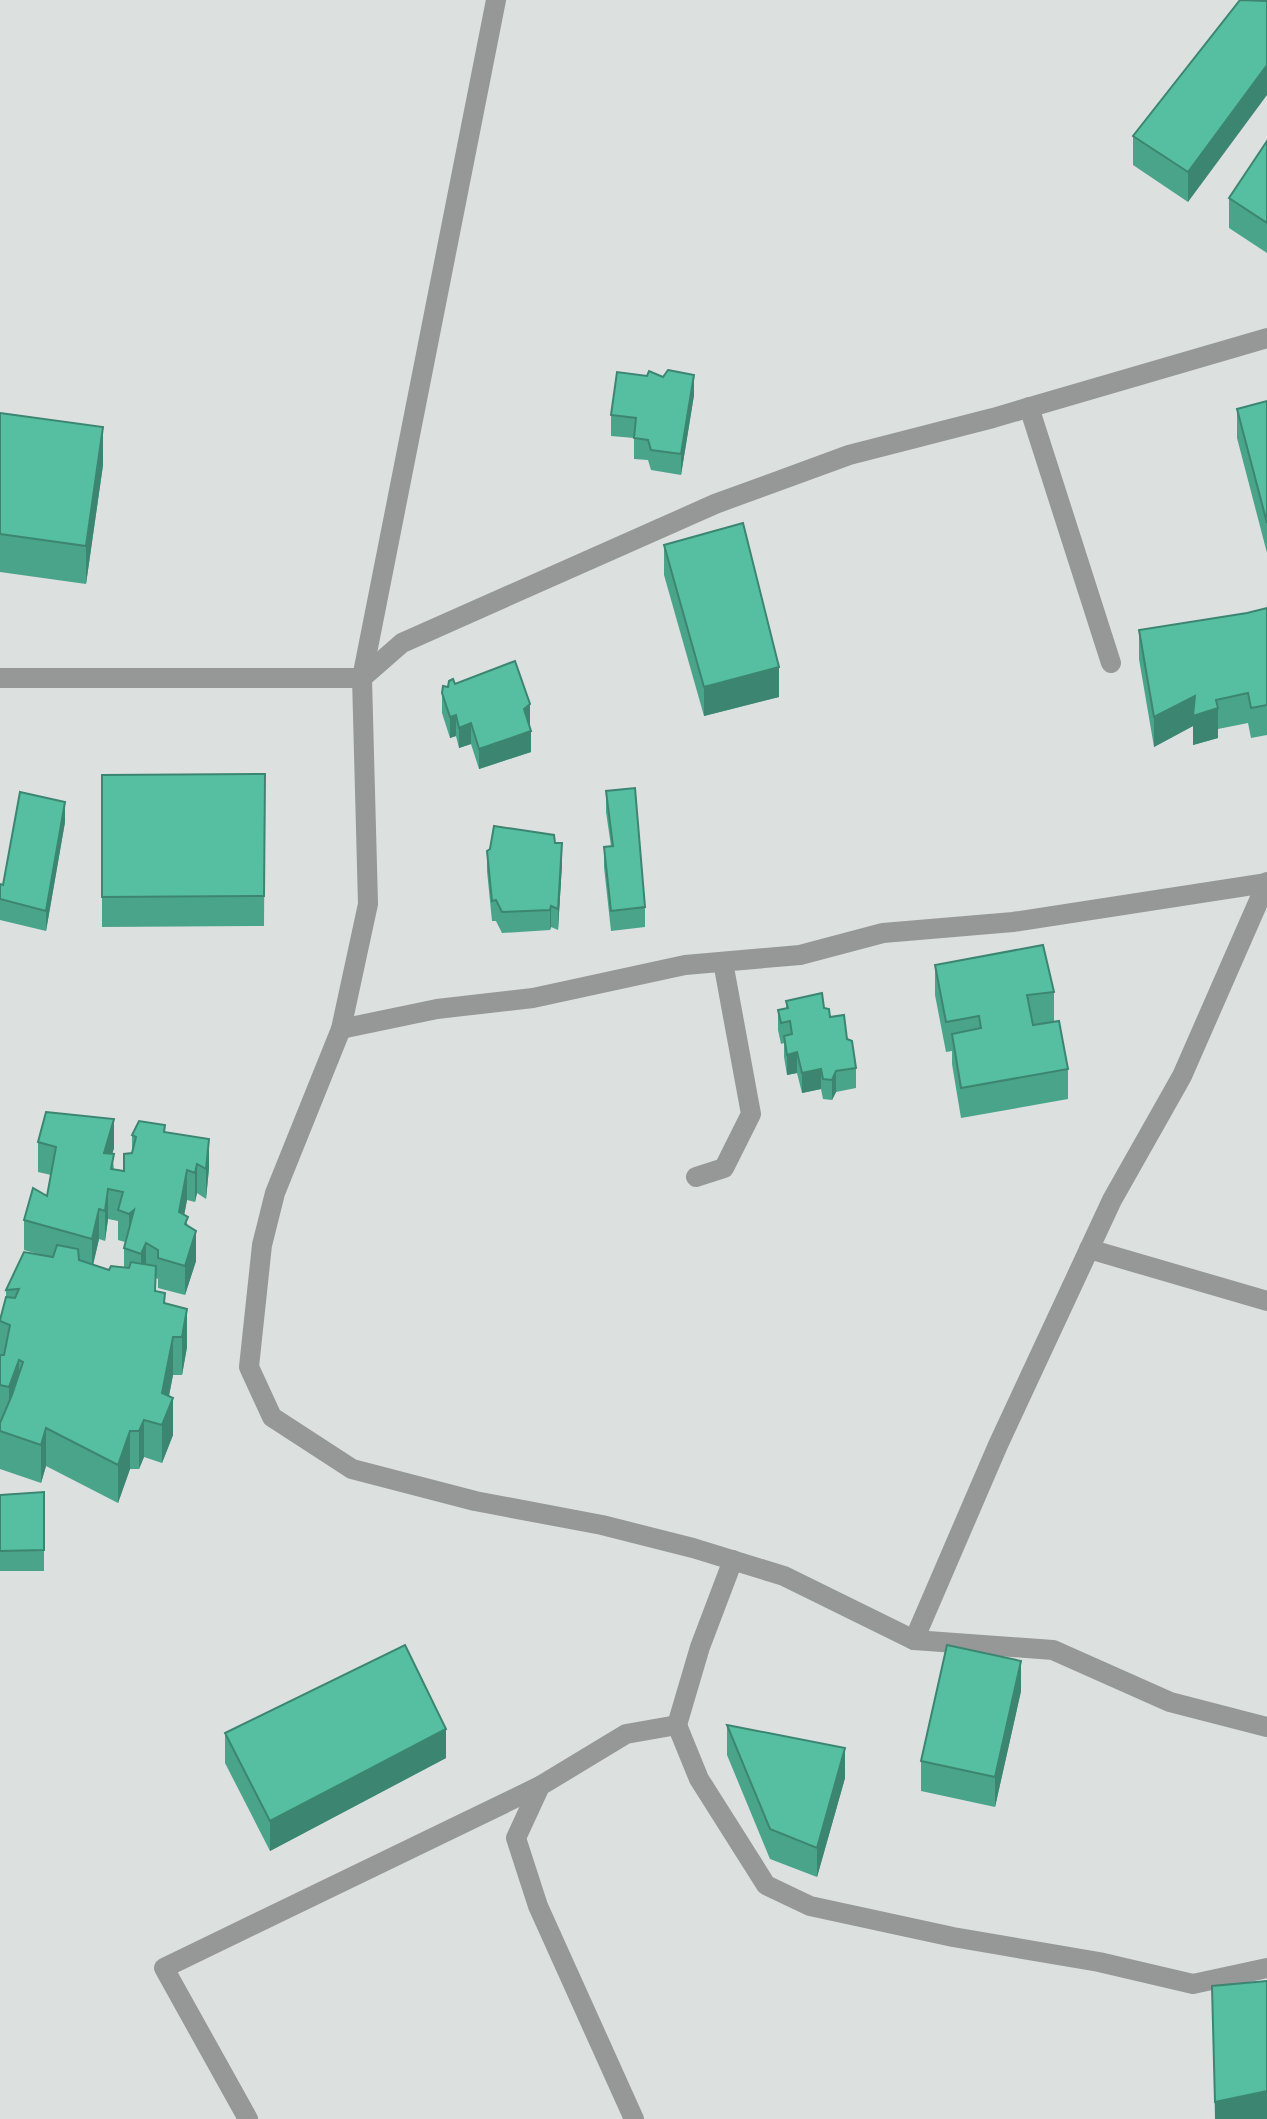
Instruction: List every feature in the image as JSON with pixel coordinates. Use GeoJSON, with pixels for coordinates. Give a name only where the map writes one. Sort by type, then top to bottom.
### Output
{"type":"FeatureCollection","features":[{"type":"Feature","properties":{"kind":"street"},"geometry":{"type":"LineString","coordinates":[[496,0],[362,678],[368,904],[341,1029],[275,1193],[262,1245],[249,1367],[272,1417],[352,1469],[475,1501],[602,1525],[733,1560],[784,1576],[914,1640],[1053,1650],[1170,1702],[1267,1727]]}},
{"type":"Feature","properties":{"kind":"street"},"geometry":{"type":"LineString","coordinates":[[0,678],[362,678],[402,643],[715,504],[849,455],[1267,338]]}},
{"type":"Feature","properties":{"kind":"street"},"geometry":{"type":"LineString","coordinates":[[1029,407],[1111,663]]}},
{"type":"Feature","properties":{"kind":"street"},"geometry":{"type":"LineString","coordinates":[[341,1029],[437,1009],[533,998],[685,965],[800,955],[883,933],[1013,922],[1267,883]]}},
{"type":"Feature","properties":{"kind":"street"},"geometry":{"type":"LineString","coordinates":[[914,1640],[998,1445],[1089,1249],[1112,1200],[1182,1076],[1267,883]]}},
{"type":"Feature","properties":{"kind":"street"},"geometry":{"type":"LineString","coordinates":[[696,1177],[724,1168],[751,1114],[723,962]]}},
{"type":"Feature","properties":{"kind":"street"},"geometry":{"type":"LineString","coordinates":[[1089,1249],[1267,1301]]}},
{"type":"Feature","properties":{"kind":"street"},"geometry":{"type":"LineString","coordinates":[[733,1560],[700,1647],[677,1725],[699,1779],[766,1885],[810,1906],[953,1937],[1099,1962],[1193,1984],[1267,1968]]}},
{"type":"Feature","properties":{"kind":"street"},"geometry":{"type":"LineString","coordinates":[[248,2119],[164,1968],[540,1786],[626,1734],[677,1725]]}},
{"type":"Feature","properties":{"kind":"street"},"geometry":{"type":"LineString","coordinates":[[540,1786],[516,1838],[538,1906],[634,2119]]}},
{"type":"Feature","properties":{"kind":"building"},"geometry":{"type":"Polygon","coordinates":[[[1240,0],[1267,1],[1267,65],[1188,172],[1133,136],[1240,0]]]}},
{"type":"Feature","properties":{"kind":"building"},"geometry":{"type":"Polygon","coordinates":[[[1267,141],[1267,223],[1229,198],[1267,141]]]}},
{"type":"Feature","properties":{"kind":"building"},"geometry":{"type":"Polygon","coordinates":[[[668,370],[694,375],[681,454],[651,450],[648,440],[634,438],[636,418],[611,415],[617,372],[647,376],[649,371],[663,377],[668,370]]]}},
{"type":"Feature","properties":{"kind":"building"},"geometry":{"type":"Polygon","coordinates":[[[1267,401],[1267,523],[1237,409],[1267,401]]]}},
{"type":"Feature","properties":{"kind":"building"},"geometry":{"type":"Polygon","coordinates":[[[0,413],[103,427],[86,546],[0,534],[0,413]]]}},
{"type":"Feature","properties":{"kind":"building"},"geometry":{"type":"Polygon","coordinates":[[[743,523],[779,667],[704,687],[664,545],[743,523]]]}},
{"type":"Feature","properties":{"kind":"building"},"geometry":{"type":"Polygon","coordinates":[[[1267,608],[1267,705],[1251,708],[1248,693],[1216,700],[1218,708],[1193,716],[1195,696],[1154,717],[1139,630],[1267,608]]]}},
{"type":"Feature","properties":{"kind":"building"},"geometry":{"type":"Polygon","coordinates":[[[515,661],[530,704],[524,709],[531,731],[479,749],[471,723],[459,728],[456,715],[450,717],[442,693],[443,686],[448,687],[453,679],[455,684],[515,661]]]}},
{"type":"Feature","properties":{"kind":"building"},"geometry":{"type":"Polygon","coordinates":[[[265,774],[264,896],[102,897],[102,775],[265,774]]]}},
{"type":"Feature","properties":{"kind":"building"},"geometry":{"type":"Polygon","coordinates":[[[635,788],[645,907],[611,911],[604,847],[613,846],[606,791],[635,788]]]}},
{"type":"Feature","properties":{"kind":"building"},"geometry":{"type":"Polygon","coordinates":[[[20,792],[65,802],[46,911],[0,899],[0,884],[3,885],[20,792]]]}},
{"type":"Feature","properties":{"kind":"building"},"geometry":{"type":"Polygon","coordinates":[[[494,826],[554,835],[555,843],[562,843],[558,909],[551,906],[550,910],[502,912],[496,900],[492,901],[487,851],[494,826]]]}},
{"type":"Feature","properties":{"kind":"building"},"geometry":{"type":"Polygon","coordinates":[[[1043,945],[1054,992],[1027,995],[1033,1025],[1059,1021],[1068,1069],[961,1088],[952,1034],[981,1028],[979,1016],[946,1022],[935,965],[1043,945]]]}},
{"type":"Feature","properties":{"kind":"building"},"geometry":{"type":"Polygon","coordinates":[[[822,993],[824,1008],[829,1009],[830,1017],[844,1015],[856,1068],[836,1071],[832,1080],[823,1079],[821,1069],[802,1073],[797,1052],[787,1055],[784,1036],[792,1034],[790,1021],[781,1023],[778,1010],[788,1008],[786,1001],[822,993]]]}},
{"type":"Feature","properties":{"kind":"building"},"geometry":{"type":"Polygon","coordinates":[[[46,1112],[114,1119],[104,1153],[114,1154],[111,1169],[124,1171],[124,1154],[132,1153],[136,1137],[132,1135],[139,1121],[165,1125],[164,1132],[209,1139],[206,1169],[197,1164],[195,1173],[187,1170],[179,1212],[188,1217],[185,1224],[196,1231],[185,1266],[158,1258],[158,1250],[146,1243],[141,1254],[124,1248],[134,1210],[129,1214],[118,1210],[123,1192],[108,1189],[105,1211],[99,1209],[92,1239],[24,1220],[33,1188],[47,1196],[56,1147],[38,1142],[46,1112]]]}},
{"type":"Feature","properties":{"kind":"building"},"geometry":{"type":"Polygon","coordinates":[[[57,1245],[78,1249],[79,1260],[109,1270],[111,1266],[129,1268],[131,1262],[156,1266],[155,1291],[165,1293],[164,1303],[187,1309],[182,1337],[173,1337],[162,1393],[173,1398],[162,1425],[144,1420],[139,1431],[130,1431],[118,1465],[46,1428],[41,1445],[0,1431],[0,1423],[23,1362],[19,1360],[9,1387],[0,1385],[0,1355],[4,1355],[10,1325],[0,1320],[6,1297],[15,1298],[19,1289],[6,1290],[24,1252],[53,1257],[57,1245]]]}},
{"type":"Feature","properties":{"kind":"building"},"geometry":{"type":"Polygon","coordinates":[[[44,1492],[44,1550],[0,1551],[0,1495],[44,1492]]]}},
{"type":"Feature","properties":{"kind":"building"},"geometry":{"type":"Polygon","coordinates":[[[405,1645],[446,1729],[270,1821],[225,1733],[405,1645]]]}},
{"type":"Feature","properties":{"kind":"building"},"geometry":{"type":"Polygon","coordinates":[[[947,1645],[1021,1661],[995,1777],[921,1761],[947,1645]]]}},
{"type":"Feature","properties":{"kind":"building"},"geometry":{"type":"Polygon","coordinates":[[[727,1725],[845,1748],[817,1848],[770,1829],[727,1725]]]}},
{"type":"Feature","properties":{"kind":"building"},"geometry":{"type":"Polygon","coordinates":[[[1267,1981],[1267,2091],[1215,2102],[1212,1986],[1267,1981]]]}}]}
